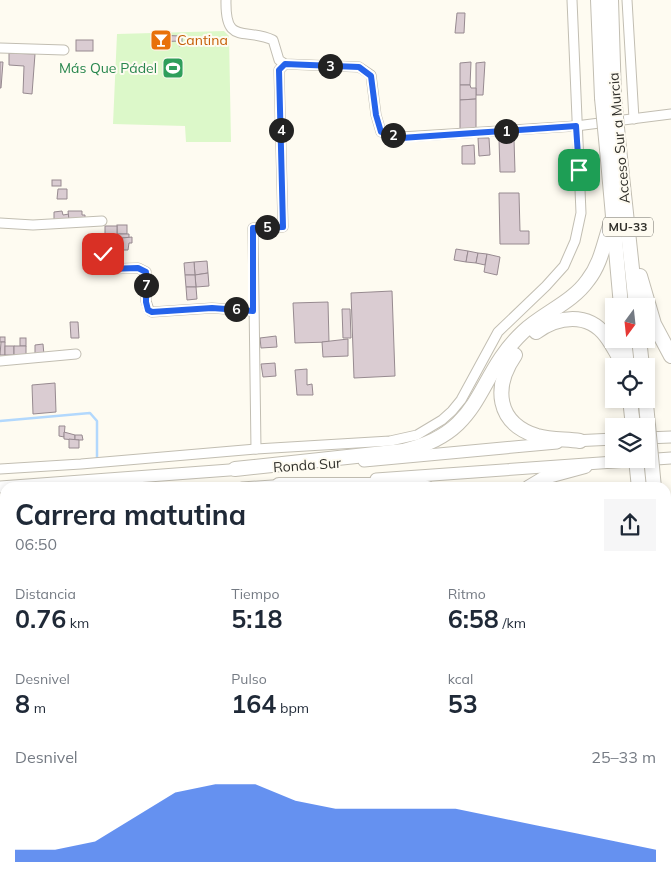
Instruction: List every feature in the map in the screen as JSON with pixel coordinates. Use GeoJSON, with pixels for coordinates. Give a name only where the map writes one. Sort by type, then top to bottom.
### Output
{"type":"FeatureCollection","features":[{"type":"Feature","properties":{"kind":"highway","name":"Acceso Sur a Murcia"},"geometry":{"type":"LineString","coordinates":[[598,0],[613,149],[632,259],[635,298]]}},
{"type":"Feature","properties":{"kind":"highway","name":"Acceso Sur a Murcia"},"geometry":{"type":"LineString","coordinates":[[608,98],[611,0]]}},
{"type":"Feature","properties":{"kind":"highway","name":"Acceso Sur a Murcia"},"geometry":{"type":"LineString","coordinates":[[613,149],[612,220],[620,298]]}},
{"type":"Feature","properties":{"kind":"highway"},"geometry":{"type":"LineString","coordinates":[[235,470],[403,451],[426,444],[446,434],[470,411],[515,340],[587,282],[599,262],[612,220]]}},
{"type":"Feature","properties":{"kind":"highway"},"geometry":{"type":"LineString","coordinates":[[632,259],[641,278],[654,324],[671,356]]}},
{"type":"Feature","properties":{"kind":"highway"},"geometry":{"type":"LineString","coordinates":[[580,441],[539,436],[521,429],[514,423],[502,402],[502,383],[509,364],[521,347],[537,332],[551,322],[568,318],[587,321],[601,330],[620,358]]}},
{"type":"Feature","properties":{"kind":"highway"},"geometry":{"type":"LineString","coordinates":[[646,408],[653,482]]}},
{"type":"Feature","properties":{"kind":"highway"},"geometry":{"type":"LineString","coordinates":[[538,482],[548,476],[585,466]]}},
{"type":"Feature","properties":{"kind":"highway"},"geometry":{"type":"LineString","coordinates":[[637,468],[638,482]]}},
{"type":"Feature","properties":{"kind":"main road"},"geometry":{"type":"LineString","coordinates":[[655,437],[671,436]]}},
{"type":"Feature","properties":{"kind":"main road","name":"Ronda Sur"},"geometry":{"type":"LineString","coordinates":[[59,482],[415,458],[605,440]]}},
{"type":"Feature","properties":{"kind":"main road","name":"Ronda Sur"},"geometry":{"type":"LineString","coordinates":[[326,482],[585,466],[671,458]]}},
{"type":"Feature","properties":{"kind":"street"},"geometry":{"type":"LineString","coordinates":[[226,0],[226,17],[231,29],[242,35],[261,35],[273,40],[279,60],[285,64],[359,67],[371,76],[376,115],[381,132],[401,138],[576,126],[671,114]]}},
{"type":"Feature","properties":{"kind":"street"},"geometry":{"type":"LineString","coordinates":[[0,469],[405,439],[430,429],[452,411],[461,400],[498,332],[555,277],[570,254],[579,229],[581,213],[572,0]]}},
{"type":"Feature","properties":{"kind":"street"},"geometry":{"type":"LineString","coordinates":[[627,0],[634,119]]}},
{"type":"Feature","properties":{"kind":"street"},"geometry":{"type":"LineString","coordinates":[[0,48],[64,50]]}},
{"type":"Feature","properties":{"kind":"street"},"geometry":{"type":"LineString","coordinates":[[256,449],[253,228],[283,227],[279,70],[285,64]]}},
{"type":"Feature","properties":{"kind":"street"},"geometry":{"type":"LineString","coordinates":[[0,223],[33,225],[102,221]]}},
{"type":"Feature","properties":{"kind":"street"},"geometry":{"type":"LineString","coordinates":[[103,254],[103,265],[107,269],[138,268],[146,272],[146,302],[148,310],[152,312],[212,308],[253,311]]}},
{"type":"Feature","properties":{"kind":"street"},"geometry":{"type":"LineString","coordinates":[[0,361],[76,354]]}},
{"type":"Feature","properties":{"kind":"green space","name":"Más Que Pádel"},"geometry":{"type":"Polygon","coordinates":[[[224,31],[229,36],[231,142],[186,142],[185,126],[113,124],[117,34],[224,31]]]}},
{"type":"Feature","properties":{"kind":"building"},"geometry":{"type":"Polygon","coordinates":[[[457,13],[465,13],[464,33],[455,33],[457,13]]]}},
{"type":"Feature","properties":{"kind":"building"},"geometry":{"type":"Polygon","coordinates":[[[156,35],[180,36],[182,38],[182,46],[179,46],[179,41],[155,42],[156,35]]]}},
{"type":"Feature","properties":{"kind":"building"},"geometry":{"type":"Polygon","coordinates":[[[76,40],[93,40],[93,51],[76,51],[76,40]]]}},
{"type":"Feature","properties":{"kind":"building"},"geometry":{"type":"Polygon","coordinates":[[[9,53],[35,54],[32,94],[23,93],[24,66],[9,65],[9,53]]]}},
{"type":"Feature","properties":{"kind":"building"},"geometry":{"type":"Polygon","coordinates":[[[0,62],[3,62],[1,88],[0,88],[0,62]]]}},
{"type":"Feature","properties":{"kind":"building"},"geometry":{"type":"Polygon","coordinates":[[[471,62],[470,85],[460,85],[460,63],[471,62]]]}},
{"type":"Feature","properties":{"kind":"building"},"geometry":{"type":"Polygon","coordinates":[[[485,62],[483,95],[476,95],[476,63],[485,62]]]}},
{"type":"Feature","properties":{"kind":"building"},"geometry":{"type":"Polygon","coordinates":[[[460,85],[470,85],[471,88],[476,88],[476,99],[460,100],[460,85]]]}},
{"type":"Feature","properties":{"kind":"building"},"geometry":{"type":"Polygon","coordinates":[[[476,99],[476,129],[460,129],[460,100],[476,99]]]}},
{"type":"Feature","properties":{"kind":"building"},"geometry":{"type":"Polygon","coordinates":[[[478,138],[489,138],[490,155],[479,156],[478,138]]]}},
{"type":"Feature","properties":{"kind":"building"},"geometry":{"type":"Polygon","coordinates":[[[499,139],[514,139],[515,172],[500,172],[499,139]]]}},
{"type":"Feature","properties":{"kind":"building"},"geometry":{"type":"Polygon","coordinates":[[[474,145],[475,164],[462,164],[462,146],[474,145]]]}},
{"type":"Feature","properties":{"kind":"building"},"geometry":{"type":"Polygon","coordinates":[[[52,180],[61,180],[61,186],[52,186],[52,180]]]}},
{"type":"Feature","properties":{"kind":"building"},"geometry":{"type":"Polygon","coordinates":[[[58,189],[67,189],[67,199],[57,199],[58,189]]]}},
{"type":"Feature","properties":{"kind":"building"},"geometry":{"type":"Polygon","coordinates":[[[499,193],[519,193],[520,231],[529,231],[529,244],[500,244],[499,193]]]}},
{"type":"Feature","properties":{"kind":"building"},"geometry":{"type":"Polygon","coordinates":[[[62,211],[63,215],[69,214],[69,220],[54,222],[54,212],[62,211]]]}},
{"type":"Feature","properties":{"kind":"building"},"geometry":{"type":"Polygon","coordinates":[[[68,211],[82,211],[82,215],[85,215],[85,220],[69,220],[68,211]]]}},
{"type":"Feature","properties":{"kind":"building"},"geometry":{"type":"Polygon","coordinates":[[[117,225],[127,225],[127,234],[117,234],[117,225]]]}},
{"type":"Feature","properties":{"kind":"building"},"geometry":{"type":"Polygon","coordinates":[[[105,226],[117,226],[117,236],[105,236],[105,226]]]}},
{"type":"Feature","properties":{"kind":"building"},"geometry":{"type":"Polygon","coordinates":[[[117,234],[129,234],[129,238],[122,238],[122,242],[117,242],[117,234]]]}},
{"type":"Feature","properties":{"kind":"building"},"geometry":{"type":"Polygon","coordinates":[[[112,236],[117,236],[117,246],[103,246],[103,241],[112,241],[112,236]]]}},
{"type":"Feature","properties":{"kind":"building"},"geometry":{"type":"Polygon","coordinates":[[[132,237],[132,243],[129,243],[128,250],[123,250],[123,253],[120,253],[120,260],[117,260],[117,242],[122,242],[122,238],[132,237]]]}},
{"type":"Feature","properties":{"kind":"building"},"geometry":{"type":"Polygon","coordinates":[[[456,249],[468,251],[466,262],[454,260],[456,249]]]}},
{"type":"Feature","properties":{"kind":"building"},"geometry":{"type":"Polygon","coordinates":[[[468,251],[478,253],[476,263],[466,262],[468,251]]]}},
{"type":"Feature","properties":{"kind":"building"},"geometry":{"type":"Polygon","coordinates":[[[478,253],[487,254],[485,265],[476,263],[478,253]]]}},
{"type":"Feature","properties":{"kind":"building"},"geometry":{"type":"Polygon","coordinates":[[[106,254],[117,254],[117,260],[106,260],[106,254]]]}},
{"type":"Feature","properties":{"kind":"building"},"geometry":{"type":"Polygon","coordinates":[[[487,254],[500,257],[497,275],[484,272],[487,254]]]}},
{"type":"Feature","properties":{"kind":"building"},"geometry":{"type":"Polygon","coordinates":[[[207,261],[208,273],[195,275],[194,262],[207,261]]]}},
{"type":"Feature","properties":{"kind":"building"},"geometry":{"type":"Polygon","coordinates":[[[194,262],[195,275],[185,275],[184,263],[194,262]]]}},
{"type":"Feature","properties":{"kind":"building"},"geometry":{"type":"Polygon","coordinates":[[[208,273],[209,286],[196,287],[195,275],[208,273]]]}},
{"type":"Feature","properties":{"kind":"building"},"geometry":{"type":"Polygon","coordinates":[[[185,275],[195,275],[196,287],[186,287],[185,275]]]}},
{"type":"Feature","properties":{"kind":"building"},"geometry":{"type":"Polygon","coordinates":[[[186,287],[196,287],[197,299],[187,300],[186,287]]]}},
{"type":"Feature","properties":{"kind":"building"},"geometry":{"type":"Polygon","coordinates":[[[392,291],[395,376],[354,378],[351,293],[392,291]]]}},
{"type":"Feature","properties":{"kind":"building"},"geometry":{"type":"Polygon","coordinates":[[[328,302],[329,342],[295,343],[293,303],[328,302]]]}},
{"type":"Feature","properties":{"kind":"building"},"geometry":{"type":"Polygon","coordinates":[[[342,309],[350,309],[351,338],[343,338],[342,309]]]}},
{"type":"Feature","properties":{"kind":"building"},"geometry":{"type":"Polygon","coordinates":[[[70,322],[78,322],[79,338],[71,338],[70,322]]]}},
{"type":"Feature","properties":{"kind":"building"},"geometry":{"type":"Polygon","coordinates":[[[276,336],[277,347],[261,348],[260,338],[276,336]]]}},
{"type":"Feature","properties":{"kind":"building"},"geometry":{"type":"Polygon","coordinates":[[[0,337],[5,337],[5,342],[0,342],[0,337]]]}},
{"type":"Feature","properties":{"kind":"building"},"geometry":{"type":"Polygon","coordinates":[[[20,338],[26,338],[26,346],[20,346],[20,338]]]}},
{"type":"Feature","properties":{"kind":"building"},"geometry":{"type":"Polygon","coordinates":[[[348,339],[348,356],[323,357],[322,342],[348,339]]]}},
{"type":"Feature","properties":{"kind":"building"},"geometry":{"type":"Polygon","coordinates":[[[1,342],[5,342],[5,355],[0,355],[1,342]]]}},
{"type":"Feature","properties":{"kind":"building"},"geometry":{"type":"Polygon","coordinates":[[[43,344],[44,355],[35,356],[35,345],[43,344]]]}},
{"type":"Feature","properties":{"kind":"building"},"geometry":{"type":"Polygon","coordinates":[[[5,346],[14,346],[14,355],[5,355],[5,346]]]}},
{"type":"Feature","properties":{"kind":"building"},"geometry":{"type":"Polygon","coordinates":[[[14,346],[26,346],[26,356],[14,355],[14,346]]]}},
{"type":"Feature","properties":{"kind":"building"},"geometry":{"type":"Polygon","coordinates":[[[275,363],[276,376],[263,377],[261,364],[275,363]]]}},
{"type":"Feature","properties":{"kind":"building"},"geometry":{"type":"Polygon","coordinates":[[[307,369],[307,385],[312,384],[313,395],[297,395],[295,370],[307,369]]]}},
{"type":"Feature","properties":{"kind":"building"},"geometry":{"type":"Polygon","coordinates":[[[55,383],[56,412],[33,414],[32,385],[55,383]]]}},
{"type":"Feature","properties":{"kind":"building"},"geometry":{"type":"Polygon","coordinates":[[[59,426],[65,426],[64,437],[59,436],[59,426]]]}},
{"type":"Feature","properties":{"kind":"building"},"geometry":{"type":"Polygon","coordinates":[[[64,432],[75,435],[75,440],[64,439],[64,432]]]}},
{"type":"Feature","properties":{"kind":"building"},"geometry":{"type":"Polygon","coordinates":[[[75,435],[82,435],[83,440],[75,440],[75,435]]]}},
{"type":"Feature","properties":{"kind":"building"},"geometry":{"type":"Polygon","coordinates":[[[69,439],[79,440],[79,448],[69,448],[69,439]]]}},
{"type":"Feature","properties":{"kind":"waterway"},"geometry":{"type":"LineString","coordinates":[[0,421],[90,413],[97,421],[97,458]]}},
{"type":"Feature","properties":{"kind":"place","name":"Cantina"},"geometry":{"type":"Point","coordinates":[161,40]}},
{"type":"Feature","properties":{"kind":"place","name":"Más Que Pádel"},"geometry":{"type":"Point","coordinates":[173,68]}},
{"type":"Feature","properties":{"kind":"route"},"geometry":{"type":"LineString","coordinates":[[103,254],[104,268],[112,270],[138,268],[145,270],[146,302],[148,310],[152,312],[212,308],[253,311],[253,228],[283,227],[279,70],[285,64],[359,67],[371,76],[376,115],[381,132],[401,138],[576,126],[579,170]]}}]}
